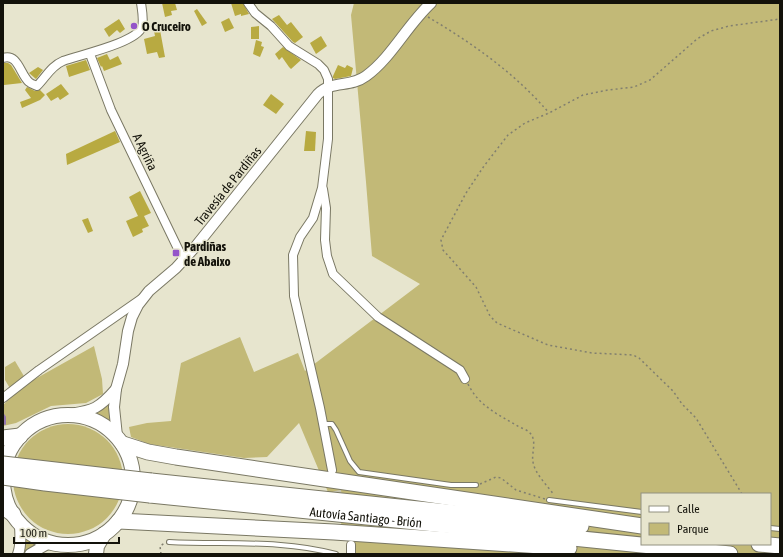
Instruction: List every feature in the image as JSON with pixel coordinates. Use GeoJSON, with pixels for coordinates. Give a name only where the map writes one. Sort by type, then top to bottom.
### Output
{"type":"FeatureCollection","features":[{"type":"Feature","properties":{"kind":"highway"},"geometry":{"type":"LineString","coordinates":[[120,440],[132,463],[134,483],[129,503],[119,521],[104,534],[91,541],[61,547],[34,535],[12,515],[4,488],[6,460],[12,448],[20,436],[33,425],[48,418],[65,415],[84,417],[102,424],[120,440],[148,452],[641,526]]}},
{"type":"Feature","properties":{"kind":"highway"},"geometry":{"type":"LineString","coordinates":[[3,438],[20,436]]}},
{"type":"Feature","properties":{"kind":"highway","name":"Autovía Santiago - Brión"},"geometry":{"type":"LineString","coordinates":[[3,464],[151,488],[641,544]]}},
{"type":"Feature","properties":{"kind":"highway","name":"Autovía Santiago - Brión"},"geometry":{"type":"LineString","coordinates":[[3,477],[45,483],[151,488],[641,532]]}},
{"type":"Feature","properties":{"kind":"highway"},"geometry":{"type":"LineString","coordinates":[[119,521],[334,532],[665,553],[683,549]]}},
{"type":"Feature","properties":{"kind":"highway"},"geometry":{"type":"LineString","coordinates":[[96,554],[104,534]]}},
{"type":"Feature","properties":{"kind":"highway","name":"Autovía Santiago - Brión"},"geometry":{"type":"LineString","coordinates":[[648,545],[730,554]]}},
{"type":"Feature","properties":{"kind":"highway"},"geometry":{"type":"LineString","coordinates":[[770,545],[780,546]]}},
{"type":"Feature","properties":{"kind":"street"},"geometry":{"type":"LineString","coordinates":[[3,58],[12,58],[29,82],[37,86],[51,68],[57,64],[90,54],[133,36],[140,31],[143,18],[141,3]]}},
{"type":"Feature","properties":{"kind":"street"},"geometry":{"type":"LineString","coordinates":[[248,3],[255,13],[271,26],[289,46],[318,64],[324,70],[328,79],[328,139],[322,188],[313,218],[300,237],[293,255],[294,296],[324,424],[332,470]]}},
{"type":"Feature","properties":{"kind":"street"},"geometry":{"type":"LineString","coordinates":[[328,87],[353,83],[366,76],[385,57],[431,3]]}},
{"type":"Feature","properties":{"kind":"street","name":"A Agriña"},"geometry":{"type":"LineString","coordinates":[[90,54],[111,110],[181,254],[185,259]]}},
{"type":"Feature","properties":{"kind":"street","name":"Travesía de Pardiñas"},"geometry":{"type":"LineString","coordinates":[[120,440],[114,415],[116,390],[123,364],[130,323],[135,311],[143,298],[185,259],[315,98],[321,91],[328,87]]}},
{"type":"Feature","properties":{"kind":"street"},"geometry":{"type":"LineString","coordinates":[[322,188],[326,208],[325,240],[327,256],[333,274],[378,317],[460,370],[465,379]]}},
{"type":"Feature","properties":{"kind":"street"},"geometry":{"type":"LineString","coordinates":[[3,397],[39,370],[143,298]]}},
{"type":"Feature","properties":{"kind":"street"},"geometry":{"type":"LineString","coordinates":[[65,415],[90,411],[97,408],[116,390]]}},
{"type":"Feature","properties":{"kind":"street"},"geometry":{"type":"LineString","coordinates":[[12,515],[21,540],[18,554]]}},
{"type":"Feature","properties":{"kind":"street"},"geometry":{"type":"LineString","coordinates":[[351,545],[351,554]]}},
{"type":"Feature","properties":{"kind":"street"},"geometry":{"type":"LineString","coordinates":[[30,554],[61,547]]}},
{"type":"Feature","properties":{"kind":"lane"},"geometry":{"type":"LineString","coordinates":[[324,424],[332,424],[350,461],[359,472],[451,485],[476,485]]}},
{"type":"Feature","properties":{"kind":"lane"},"geometry":{"type":"LineString","coordinates":[[549,500],[641,512]]}},
{"type":"Feature","properties":{"kind":"lane"},"geometry":{"type":"LineString","coordinates":[[169,542],[256,543],[303,548],[336,554]]}},
{"type":"Feature","properties":{"kind":"path"},"geometry":{"type":"LineString","coordinates":[[421,13],[438,23],[504,69],[549,113]]}},
{"type":"Feature","properties":{"kind":"path"},"geometry":{"type":"LineString","coordinates":[[741,493],[696,418],[682,404],[673,391],[639,358],[633,355],[592,353],[548,345],[497,323],[490,316],[476,287],[443,250],[441,240],[466,193],[484,166],[508,135],[525,123],[583,96],[634,86],[650,80],[697,39],[711,30],[780,19]]}},
{"type":"Feature","properties":{"kind":"path"},"geometry":{"type":"LineString","coordinates":[[465,379],[472,394],[478,401],[506,420],[529,432],[533,437],[534,448],[532,460],[535,470],[556,497],[556,501]]}},
{"type":"Feature","properties":{"kind":"path"},"geometry":{"type":"LineString","coordinates":[[476,485],[496,477],[501,478],[516,490],[549,500]]}},
{"type":"Feature","properties":{"kind":"path"},"geometry":{"type":"LineString","coordinates":[[161,554],[160,546],[163,543],[169,542]]}},
{"type":"Feature","properties":{"kind":"green space"},"geometry":{"type":"Polygon","coordinates":[[[354,3],[780,3],[780,554],[354,554],[299,423],[267,457],[244,458],[149,444],[131,437],[129,427],[147,423],[171,421],[181,363],[240,337],[254,372],[298,353],[305,371],[420,284],[372,256],[351,15],[354,3]]]}},
{"type":"Feature","properties":{"kind":"green space"},"geometry":{"type":"Polygon","coordinates":[[[94,346],[102,379],[103,394],[86,403],[51,406],[16,423],[3,426],[3,405],[14,395],[5,380],[5,367],[15,361],[28,383],[94,346]]]}},
{"type":"Feature","properties":{"kind":"green space"},"geometry":{"type":"Polygon","coordinates":[[[112,399],[112,424],[94,414],[101,410],[112,399]]]}},
{"type":"Feature","properties":{"kind":"green space"},"geometry":{"type":"Polygon","coordinates":[[[68,424],[89,428],[99,433],[107,440],[114,448],[119,458],[123,479],[119,500],[114,510],[107,518],[99,525],[89,530],[68,534],[47,530],[37,525],[29,518],[22,510],[17,500],[13,479],[17,458],[22,448],[29,440],[37,433],[47,428],[68,424]]]}},
{"type":"Feature","properties":{"kind":"green space"},"geometry":{"type":"Polygon","coordinates":[[[25,534],[40,544],[23,554],[25,534]]]}},
{"type":"Feature","properties":{"kind":"building"},"geometry":{"type":"Polygon","coordinates":[[[162,3],[175,3],[177,10],[171,11],[172,15],[165,17],[162,3]]]}},
{"type":"Feature","properties":{"kind":"building"},"geometry":{"type":"Polygon","coordinates":[[[231,3],[243,3],[249,14],[235,16],[231,3]]]}},
{"type":"Feature","properties":{"kind":"building"},"geometry":{"type":"Polygon","coordinates":[[[197,9],[207,23],[202,26],[194,11],[197,9]]]}},
{"type":"Feature","properties":{"kind":"building"},"geometry":{"type":"Polygon","coordinates":[[[279,15],[287,25],[291,22],[303,37],[295,43],[293,42],[272,19],[279,15]]]}},
{"type":"Feature","properties":{"kind":"building"},"geometry":{"type":"Polygon","coordinates":[[[229,18],[234,28],[225,32],[221,22],[229,18]]]}},
{"type":"Feature","properties":{"kind":"building"},"geometry":{"type":"Polygon","coordinates":[[[119,19],[125,29],[120,33],[117,30],[109,37],[104,29],[119,19]]]}},
{"type":"Feature","properties":{"kind":"building"},"geometry":{"type":"Polygon","coordinates":[[[259,26],[259,39],[251,39],[251,27],[259,26]]]}},
{"type":"Feature","properties":{"kind":"building"},"geometry":{"type":"Polygon","coordinates":[[[160,30],[165,57],[159,58],[157,52],[147,54],[144,39],[155,36],[154,31],[160,30]]]}},
{"type":"Feature","properties":{"kind":"building"},"geometry":{"type":"Polygon","coordinates":[[[321,36],[327,46],[316,54],[310,43],[321,36]]]}},
{"type":"Feature","properties":{"kind":"building"},"geometry":{"type":"Polygon","coordinates":[[[256,40],[262,42],[261,46],[264,47],[260,57],[253,54],[256,40]]]}},
{"type":"Feature","properties":{"kind":"building"},"geometry":{"type":"Polygon","coordinates":[[[283,47],[301,60],[291,69],[282,57],[279,60],[275,54],[283,47]]]}},
{"type":"Feature","properties":{"kind":"building"},"geometry":{"type":"Polygon","coordinates":[[[107,54],[110,60],[118,56],[122,64],[104,71],[97,58],[107,54]]]}},
{"type":"Feature","properties":{"kind":"building"},"geometry":{"type":"Polygon","coordinates":[[[86,60],[90,70],[69,77],[66,66],[86,60]]]}},
{"type":"Feature","properties":{"kind":"building"},"geometry":{"type":"Polygon","coordinates":[[[3,63],[8,63],[11,65],[22,83],[4,85],[3,63]]]}},
{"type":"Feature","properties":{"kind":"building"},"geometry":{"type":"Polygon","coordinates":[[[338,65],[345,68],[347,65],[353,68],[351,76],[335,79],[333,78],[338,65]]]}},
{"type":"Feature","properties":{"kind":"building"},"geometry":{"type":"Polygon","coordinates":[[[38,67],[43,70],[36,79],[29,73],[38,67]]]}},
{"type":"Feature","properties":{"kind":"building"},"geometry":{"type":"Polygon","coordinates":[[[61,84],[69,94],[60,100],[58,97],[51,101],[46,94],[61,84]]]}},
{"type":"Feature","properties":{"kind":"building"},"geometry":{"type":"Polygon","coordinates":[[[27,87],[35,91],[40,90],[45,95],[40,100],[22,108],[20,102],[31,98],[25,90],[27,87]]]}},
{"type":"Feature","properties":{"kind":"building"},"geometry":{"type":"Polygon","coordinates":[[[271,94],[284,104],[276,114],[263,105],[271,94]]]}},
{"type":"Feature","properties":{"kind":"building"},"geometry":{"type":"Polygon","coordinates":[[[115,131],[120,142],[67,165],[66,154],[115,131]]]}},
{"type":"Feature","properties":{"kind":"building"},"geometry":{"type":"Polygon","coordinates":[[[306,131],[316,132],[315,151],[304,151],[306,131]]]}},
{"type":"Feature","properties":{"kind":"building"},"geometry":{"type":"Polygon","coordinates":[[[140,191],[151,213],[144,216],[149,226],[142,229],[143,232],[133,237],[126,221],[138,216],[129,197],[140,191]]]}},
{"type":"Feature","properties":{"kind":"building"},"geometry":{"type":"Polygon","coordinates":[[[88,218],[93,231],[88,233],[82,220],[88,218]]]}},
{"type":"Feature","properties":{"kind":"waterway"},"geometry":{"type":"LineString","coordinates":[[3,414],[5,417],[5,424]]}},
{"type":"Feature","properties":{"kind":"tunnel"},"geometry":{"type":"LineString","coordinates":[[334,479],[348,535]]}},
{"type":"Feature","properties":{"kind":"place","name":"O Cruceiro"},"geometry":{"type":"Point","coordinates":[134,26]}},
{"type":"Feature","properties":{"kind":"place","name":"Pardiñas de Abaixo"},"geometry":{"type":"Point","coordinates":[176,253]}}]}
